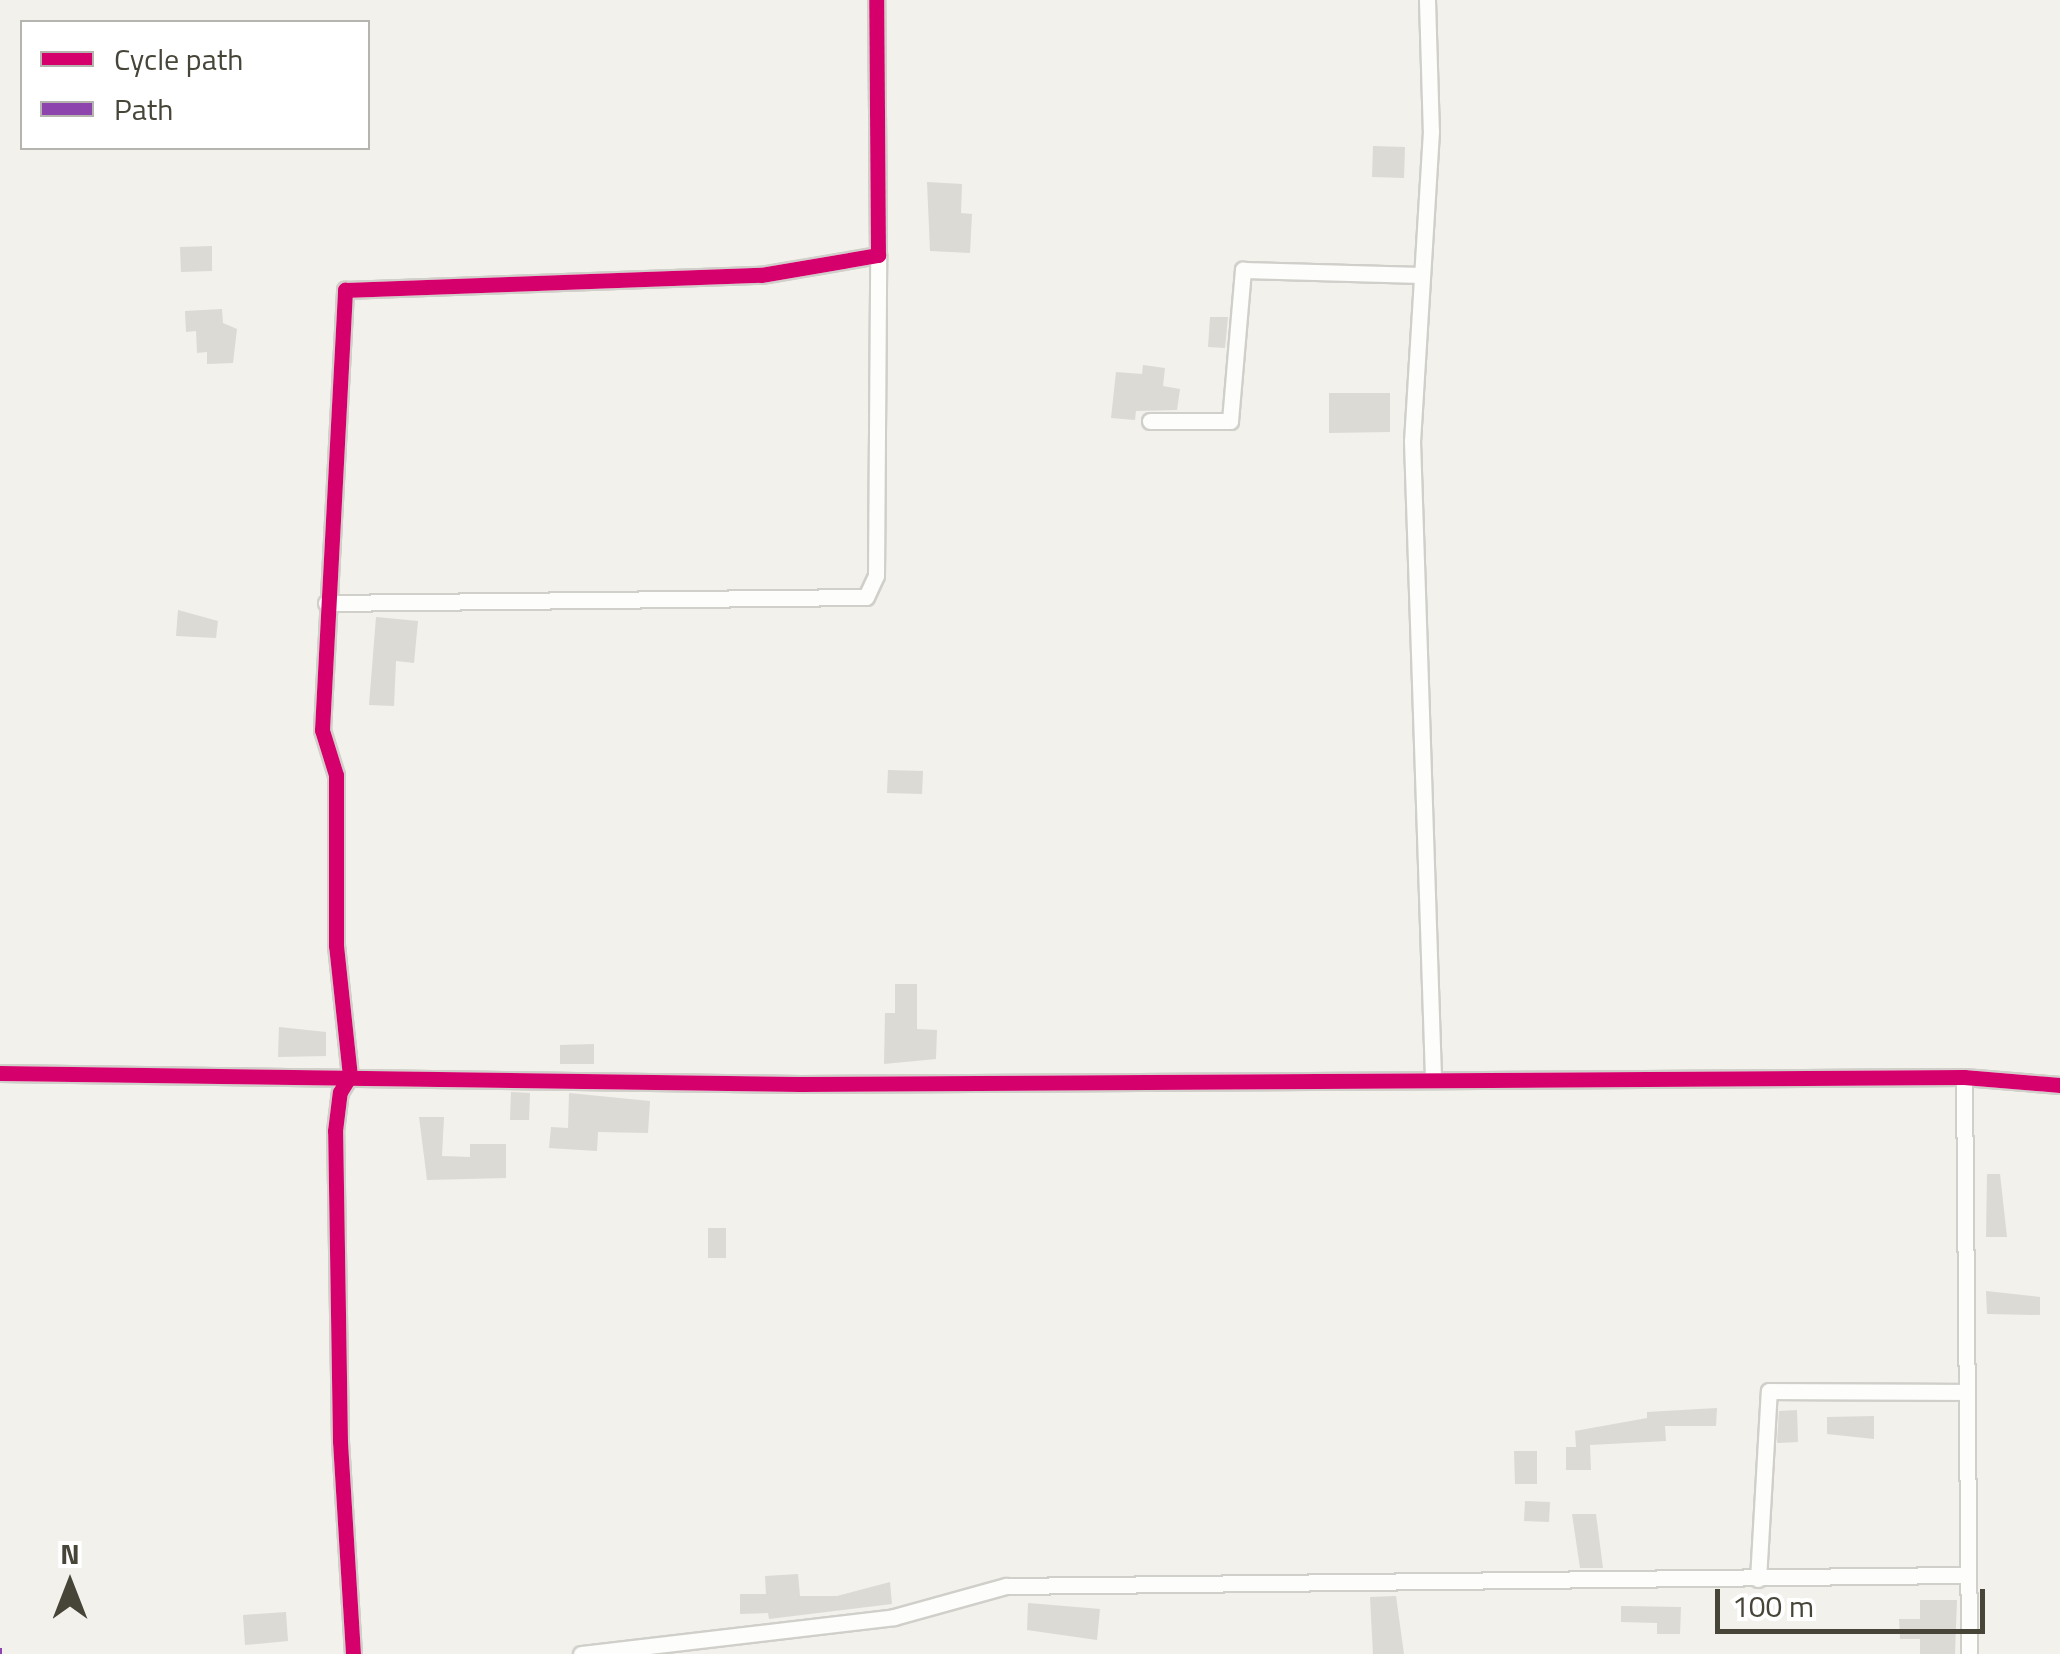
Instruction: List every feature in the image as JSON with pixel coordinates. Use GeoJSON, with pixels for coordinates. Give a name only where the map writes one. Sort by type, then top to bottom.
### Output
{"type":"FeatureCollection","features":[{"type":"Feature","properties":{"kind":"street"},"geometry":{"type":"LineString","coordinates":[[326,603],[866,598],[876,576],[876,0]]}},
{"type":"Feature","properties":{"kind":"street"},"geometry":{"type":"LineString","coordinates":[[1426,0],[1431,131],[1412,440],[1433,1077]]}},
{"type":"Feature","properties":{"kind":"street"},"geometry":{"type":"LineString","coordinates":[[354,1654],[340,1442],[335,1131],[340,1092],[350,1076],[336,946],[336,776],[322,730],[345,290],[761,275],[878,255]]}},
{"type":"Feature","properties":{"kind":"street"},"geometry":{"type":"LineString","coordinates":[[1150,422],[1230,421],[1243,270],[1422,275]]}},
{"type":"Feature","properties":{"kind":"street"},"geometry":{"type":"LineString","coordinates":[[0,1074],[800,1084],[1433,1077],[1964,1077],[2060,1085]]}},
{"type":"Feature","properties":{"kind":"street"},"geometry":{"type":"LineString","coordinates":[[1964,1077],[1969,1654]]}},
{"type":"Feature","properties":{"kind":"street"},"geometry":{"type":"LineString","coordinates":[[1758,1579],[1769,1391],[1967,1392]]}},
{"type":"Feature","properties":{"kind":"street"},"geometry":{"type":"LineString","coordinates":[[581,1654],[894,1616],[1006,1586],[1967,1575]]}},
{"type":"Feature","properties":{"kind":"building"},"geometry":{"type":"Polygon","coordinates":[[[1373,146],[1405,147],[1404,178],[1372,177],[1373,146]]]}},
{"type":"Feature","properties":{"kind":"building"},"geometry":{"type":"Polygon","coordinates":[[[927,182],[962,184],[961,213],[972,214],[970,253],[930,251],[927,182]]]}},
{"type":"Feature","properties":{"kind":"building"},"geometry":{"type":"Polygon","coordinates":[[[212,246],[212,271],[181,272],[180,247],[212,246]]]}},
{"type":"Feature","properties":{"kind":"building"},"geometry":{"type":"Polygon","coordinates":[[[222,309],[223,323],[237,329],[233,363],[207,364],[207,352],[197,353],[196,331],[186,332],[185,311],[222,309]]]}},
{"type":"Feature","properties":{"kind":"building"},"geometry":{"type":"Polygon","coordinates":[[[1210,317],[1228,317],[1225,348],[1208,347],[1210,317]]]}},
{"type":"Feature","properties":{"kind":"building"},"geometry":{"type":"Polygon","coordinates":[[[1143,365],[1165,368],[1163,386],[1180,389],[1177,410],[1136,411],[1135,420],[1111,418],[1116,372],[1142,374],[1143,365]]]}},
{"type":"Feature","properties":{"kind":"building"},"geometry":{"type":"Polygon","coordinates":[[[1329,393],[1390,393],[1390,432],[1329,433],[1329,393]]]}},
{"type":"Feature","properties":{"kind":"building"},"geometry":{"type":"Polygon","coordinates":[[[178,610],[218,621],[216,638],[176,636],[178,610]]]}},
{"type":"Feature","properties":{"kind":"building"},"geometry":{"type":"Polygon","coordinates":[[[376,617],[418,621],[414,663],[396,661],[394,706],[369,705],[376,617]]]}},
{"type":"Feature","properties":{"kind":"building"},"geometry":{"type":"Polygon","coordinates":[[[888,770],[923,771],[922,794],[887,793],[888,770]]]}},
{"type":"Feature","properties":{"kind":"building"},"geometry":{"type":"Polygon","coordinates":[[[895,984],[917,984],[917,1029],[937,1030],[936,1059],[884,1064],[885,1013],[895,1013],[895,984]]]}},
{"type":"Feature","properties":{"kind":"building"},"geometry":{"type":"Polygon","coordinates":[[[279,1027],[326,1032],[326,1056],[278,1057],[279,1027]]]}},
{"type":"Feature","properties":{"kind":"building"},"geometry":{"type":"Polygon","coordinates":[[[594,1044],[594,1064],[560,1064],[560,1045],[594,1044]]]}},
{"type":"Feature","properties":{"kind":"building"},"geometry":{"type":"Polygon","coordinates":[[[511,1092],[530,1093],[529,1120],[510,1120],[511,1092]]]}},
{"type":"Feature","properties":{"kind":"building"},"geometry":{"type":"Polygon","coordinates":[[[569,1093],[650,1101],[648,1133],[598,1132],[597,1151],[549,1148],[551,1127],[568,1128],[569,1093]]]}},
{"type":"Feature","properties":{"kind":"building"},"geometry":{"type":"Polygon","coordinates":[[[419,1117],[444,1117],[442,1156],[470,1157],[470,1144],[506,1144],[506,1178],[427,1180],[419,1117]]]}},
{"type":"Feature","properties":{"kind":"building"},"geometry":{"type":"Polygon","coordinates":[[[1987,1174],[2000,1174],[2007,1237],[1986,1237],[1987,1174]]]}},
{"type":"Feature","properties":{"kind":"building"},"geometry":{"type":"Polygon","coordinates":[[[708,1228],[726,1228],[726,1258],[708,1258],[708,1228]]]}},
{"type":"Feature","properties":{"kind":"building"},"geometry":{"type":"Polygon","coordinates":[[[1986,1291],[2040,1297],[2040,1315],[1987,1314],[1986,1291]]]}},
{"type":"Feature","properties":{"kind":"building"},"geometry":{"type":"Polygon","coordinates":[[[1717,1408],[1716,1426],[1665,1426],[1666,1441],[1590,1445],[1591,1470],[1566,1470],[1566,1447],[1576,1447],[1575,1431],[1647,1418],[1647,1412],[1717,1408]]]}},
{"type":"Feature","properties":{"kind":"building"},"geometry":{"type":"Polygon","coordinates":[[[1797,1410],[1798,1442],[1777,1443],[1779,1411],[1797,1410]]]}},
{"type":"Feature","properties":{"kind":"building"},"geometry":{"type":"Polygon","coordinates":[[[1874,1416],[1874,1439],[1827,1434],[1827,1417],[1874,1416]]]}},
{"type":"Feature","properties":{"kind":"building"},"geometry":{"type":"Polygon","coordinates":[[[1514,1451],[1537,1451],[1537,1484],[1515,1484],[1514,1451]]]}},
{"type":"Feature","properties":{"kind":"building"},"geometry":{"type":"Polygon","coordinates":[[[1525,1501],[1550,1502],[1549,1522],[1524,1521],[1525,1501]]]}},
{"type":"Feature","properties":{"kind":"building"},"geometry":{"type":"Polygon","coordinates":[[[1572,1514],[1596,1514],[1603,1568],[1580,1568],[1572,1514]]]}},
{"type":"Feature","properties":{"kind":"building"},"geometry":{"type":"Polygon","coordinates":[[[798,1574],[800,1596],[837,1596],[890,1582],[892,1604],[769,1619],[768,1613],[740,1614],[740,1594],[766,1594],[765,1576],[798,1574]]]}},
{"type":"Feature","properties":{"kind":"building"},"geometry":{"type":"Polygon","coordinates":[[[1396,1596],[1404,1654],[1373,1654],[1370,1597],[1396,1596]]]}},
{"type":"Feature","properties":{"kind":"building"},"geometry":{"type":"Polygon","coordinates":[[[1920,1600],[1957,1600],[1955,1654],[1920,1654],[1920,1639],[1900,1639],[1899,1619],[1920,1619],[1920,1600]]]}},
{"type":"Feature","properties":{"kind":"building"},"geometry":{"type":"Polygon","coordinates":[[[1028,1603],[1100,1609],[1097,1640],[1027,1630],[1028,1603]]]}},
{"type":"Feature","properties":{"kind":"building"},"geometry":{"type":"Polygon","coordinates":[[[1621,1606],[1681,1607],[1680,1634],[1657,1634],[1657,1623],[1621,1622],[1621,1606]]]}},
{"type":"Feature","properties":{"kind":"building"},"geometry":{"type":"Polygon","coordinates":[[[286,1612],[288,1641],[245,1645],[243,1615],[286,1612]]]}},
{"type":"Feature","properties":{"kind":"cycle path"},"geometry":{"type":"LineString","coordinates":[[353,1654],[340,1441],[335,1131],[340,1092],[350,1076],[336,946],[336,775],[322,730],[345,290],[761,275],[878,255],[876,0]]}},
{"type":"Feature","properties":{"kind":"cycle path"},"geometry":{"type":"LineString","coordinates":[[0,1073],[800,1084],[1964,1077],[2060,1085]]}}]}
